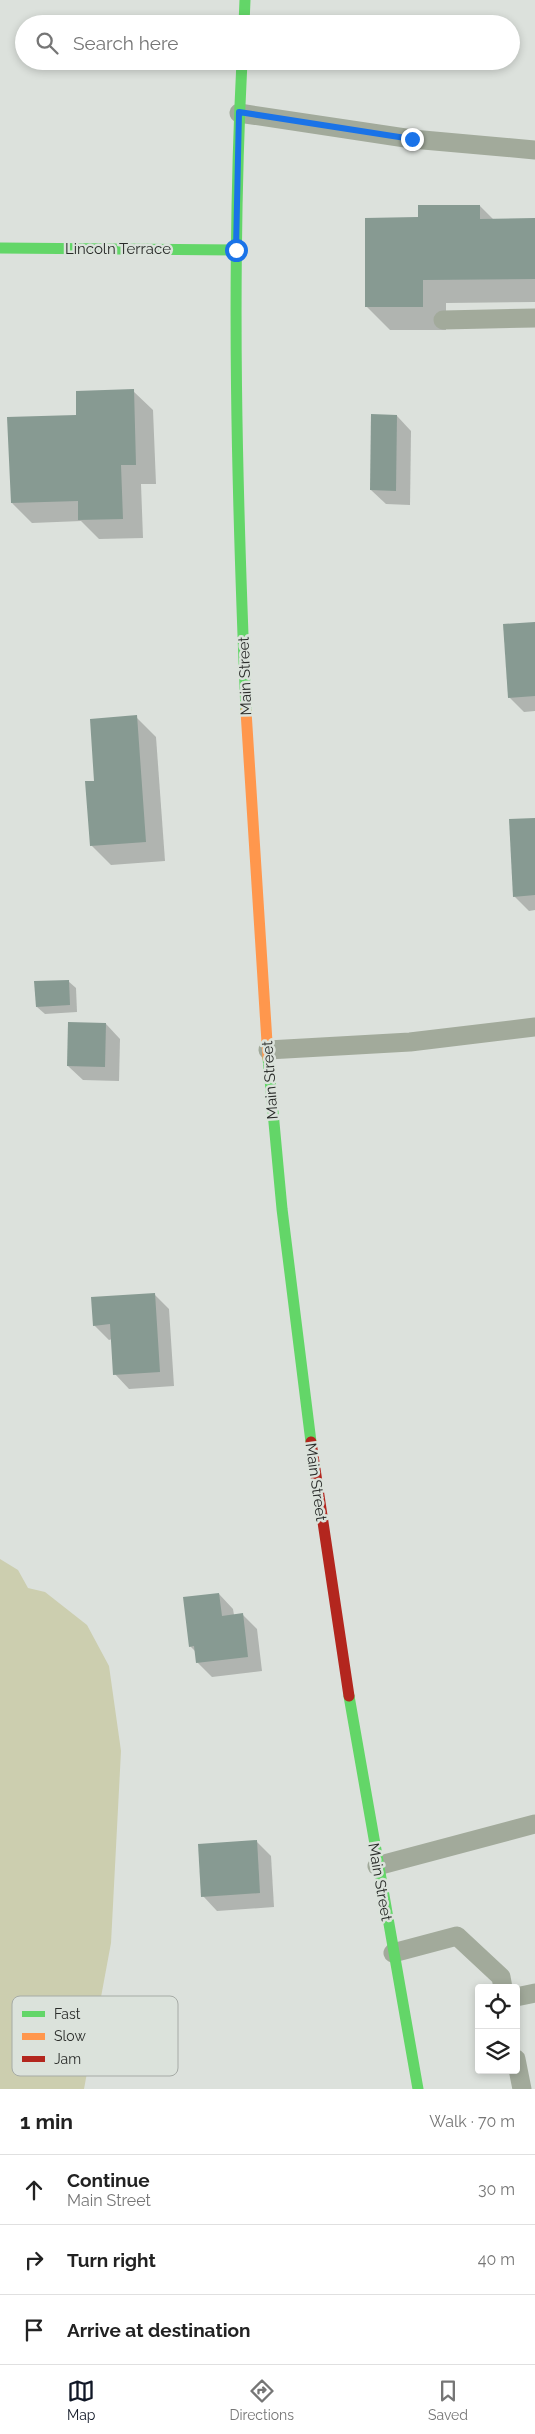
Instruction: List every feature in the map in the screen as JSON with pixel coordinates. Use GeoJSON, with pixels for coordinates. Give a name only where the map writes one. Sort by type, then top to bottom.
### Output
{"type":"FeatureCollection","features":[{"type":"Feature","properties":{"kind":"main road"},"geometry":{"type":"LineString","coordinates":[[244,15],[245,0]]}},
{"type":"Feature","properties":{"kind":"main road","name":"Main Street"},"geometry":{"type":"LineString","coordinates":[[241,70],[236,250],[239,509],[246,731],[276,1148],[292,1298],[324,1538],[377,1866],[418,2089]]}},
{"type":"Feature","properties":{"kind":"main road","name":"Lincoln Terrace"},"geometry":{"type":"LineString","coordinates":[[0,248],[236,250]]}},
{"type":"Feature","properties":{"kind":"lane"},"geometry":{"type":"LineString","coordinates":[[239,112],[412,139],[535,150]]}},
{"type":"Feature","properties":{"kind":"lane"},"geometry":{"type":"LineString","coordinates":[[443,320],[535,318]]}},
{"type":"Feature","properties":{"kind":"lane"},"geometry":{"type":"LineString","coordinates":[[268,1050],[410,1042],[535,1026]]}},
{"type":"Feature","properties":{"kind":"lane"},"geometry":{"type":"LineString","coordinates":[[377,1866],[535,1824]]}},
{"type":"Feature","properties":{"kind":"lane"},"geometry":{"type":"LineString","coordinates":[[393,1953],[456,1936],[501,1977],[502,1984]]}},
{"type":"Feature","properties":{"kind":"lane"},"geometry":{"type":"LineString","coordinates":[[520,1996],[535,1993]]}},
{"type":"Feature","properties":{"kind":"lane"},"geometry":{"type":"LineString","coordinates":[[519,2074],[522,2089]]}},
{"type":"Feature","properties":{"kind":"green space"},"geometry":{"type":"Polygon","coordinates":[[[0,1559],[18,1570],[28,1588],[45,1592],[87,1625],[109,1666],[121,1751],[111,1943],[101,1996],[12,1996],[12,2076],[86,2076],[84,2089],[0,2089],[0,1559]]]}},
{"type":"Feature","properties":{"kind":"building"},"geometry":{"type":"Polygon","coordinates":[[[418,205],[480,205],[480,219],[535,218],[535,279],[423,280],[423,307],[365,307],[365,218],[418,217],[418,205]]]}},
{"type":"Feature","properties":{"kind":"building"},"geometry":{"type":"Polygon","coordinates":[[[134,389],[136,465],[121,465],[123,519],[78,520],[78,501],[11,503],[7,417],[76,415],[76,391],[134,389]]]}},
{"type":"Feature","properties":{"kind":"building"},"geometry":{"type":"Polygon","coordinates":[[[371,414],[397,415],[396,491],[370,490],[371,414]]]}},
{"type":"Feature","properties":{"kind":"building"},"geometry":{"type":"Polygon","coordinates":[[[535,622],[535,696],[508,698],[503,624],[535,622]]]}},
{"type":"Feature","properties":{"kind":"building"},"geometry":{"type":"Polygon","coordinates":[[[137,715],[146,842],[90,846],[85,781],[94,781],[90,719],[137,715]]]}},
{"type":"Feature","properties":{"kind":"building"},"geometry":{"type":"Polygon","coordinates":[[[535,818],[535,895],[513,897],[509,819],[535,818]]]}},
{"type":"Feature","properties":{"kind":"building"},"geometry":{"type":"Polygon","coordinates":[[[69,980],[70,1005],[36,1007],[34,981],[69,980]]]}},
{"type":"Feature","properties":{"kind":"building"},"geometry":{"type":"Polygon","coordinates":[[[68,1022],[106,1023],[105,1067],[67,1066],[68,1022]]]}},
{"type":"Feature","properties":{"kind":"building"},"geometry":{"type":"Polygon","coordinates":[[[155,1293],[160,1372],[113,1375],[110,1324],[93,1326],[91,1297],[155,1293]]]}},
{"type":"Feature","properties":{"kind":"building"},"geometry":{"type":"Polygon","coordinates":[[[219,1593],[222,1616],[243,1613],[248,1657],[196,1663],[194,1646],[189,1647],[183,1597],[219,1593]]]}},
{"type":"Feature","properties":{"kind":"building"},"geometry":{"type":"Polygon","coordinates":[[[257,1840],[260,1893],[201,1897],[198,1844],[257,1840]]]}},
{"type":"Feature","properties":{"kind":"traffic: fast"},"geometry":{"type":"LineString","coordinates":[[244,15],[245,0]]}},
{"type":"Feature","properties":{"kind":"traffic: fast"},"geometry":{"type":"LineString","coordinates":[[242,70],[236,305],[238,468],[246,711]]}},
{"type":"Feature","properties":{"kind":"traffic: fast"},"geometry":{"type":"LineString","coordinates":[[0,248],[236,250]]}},
{"type":"Feature","properties":{"kind":"traffic: fast"},"geometry":{"type":"LineString","coordinates":[[268,1058],[282,1209],[311,1442]]}},
{"type":"Feature","properties":{"kind":"traffic: fast"},"geometry":{"type":"LineString","coordinates":[[349,1696],[418,2089]]}},
{"type":"Feature","properties":{"kind":"traffic: slow"},"geometry":{"type":"LineString","coordinates":[[246,711],[268,1058]]}},
{"type":"Feature","properties":{"kind":"traffic: jam"},"geometry":{"type":"LineString","coordinates":[[311,1442],[349,1696]]}},
{"type":"Feature","properties":{"kind":"route"},"geometry":{"type":"LineString","coordinates":[[236,250],[239,112],[412,139]]}}]}
